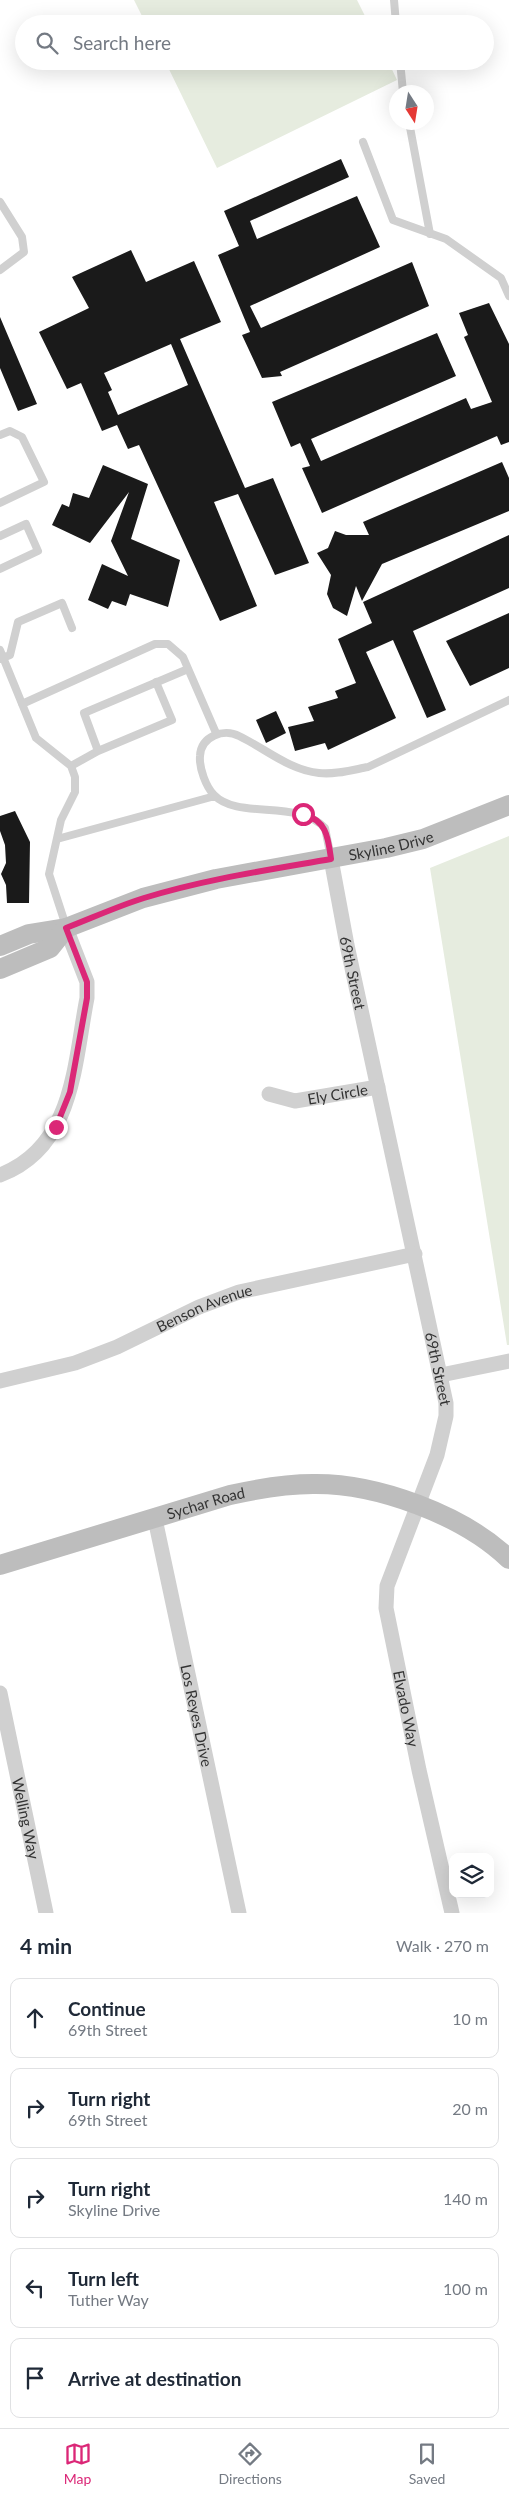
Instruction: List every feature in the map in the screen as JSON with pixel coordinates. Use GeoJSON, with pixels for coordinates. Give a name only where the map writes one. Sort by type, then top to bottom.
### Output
{"type":"FeatureCollection","features":[{"type":"Feature","properties":{"kind":"main road","name":"Skyline Drive"},"geometry":{"type":"LineString","coordinates":[[0,946],[29,934],[66,928],[143,898],[188,886],[216,879],[331,859],[423,839],[509,805]]}},
{"type":"Feature","properties":{"kind":"main road"},"geometry":{"type":"LineString","coordinates":[[0,969],[50,948],[66,928]]}},
{"type":"Feature","properties":{"kind":"main road","name":"Sychar Road"},"geometry":{"type":"LineString","coordinates":[[0,1565],[230,1495],[258,1489],[314,1484],[348,1487],[375,1492],[416,1505]]}},
{"type":"Feature","properties":{"kind":"main road"},"geometry":{"type":"LineString","coordinates":[[416,1505],[445,1515],[499,1549],[509,1559]]}},
{"type":"Feature","properties":{"kind":"street","name":"69th Street"},"geometry":{"type":"LineString","coordinates":[[331,859],[378,1087],[441,1375],[446,1416],[437,1454],[416,1505]]}},
{"type":"Feature","properties":{"kind":"street"},"geometry":{"type":"LineString","coordinates":[[0,1175],[16,1168],[40,1149],[56,1127],[67,1104],[87,998],[87,982],[66,928]]}},
{"type":"Feature","properties":{"kind":"street","name":"Ely Circle"},"geometry":{"type":"LineString","coordinates":[[268,1094],[295,1101],[378,1087]]}},
{"type":"Feature","properties":{"kind":"street","name":"Benson Avenue"},"geometry":{"type":"LineString","coordinates":[[0,1381],[74,1363],[117,1347],[199,1307],[239,1292],[415,1254]]}},
{"type":"Feature","properties":{"kind":"street"},"geometry":{"type":"LineString","coordinates":[[441,1375],[509,1361]]}},
{"type":"Feature","properties":{"kind":"street","name":"Elvado Way"},"geometry":{"type":"LineString","coordinates":[[416,1505],[387,1586],[386,1608],[419,1770],[452,1913]]}},
{"type":"Feature","properties":{"kind":"street","name":"Los Reyes Drive"},"geometry":{"type":"LineString","coordinates":[[155,1519],[239,1913]]}},
{"type":"Feature","properties":{"kind":"street","name":"Welling Way"},"geometry":{"type":"LineString","coordinates":[[0,1693],[7,1762],[46,1913]]}},
{"type":"Feature","properties":{"kind":"lane"},"geometry":{"type":"LineString","coordinates":[[394,0],[395,15]]}},
{"type":"Feature","properties":{"kind":"lane"},"geometry":{"type":"LineString","coordinates":[[401,70],[402,85]]}},
{"type":"Feature","properties":{"kind":"lane"},"geometry":{"type":"LineString","coordinates":[[410,130],[430,234]]}},
{"type":"Feature","properties":{"kind":"lane"},"geometry":{"type":"LineString","coordinates":[[362,142],[393,220],[446,239],[501,278],[509,296]]}},
{"type":"Feature","properties":{"kind":"lane"},"geometry":{"type":"LineString","coordinates":[[0,202],[22,237],[24,252],[0,270]]}},
{"type":"Feature","properties":{"kind":"lane"},"geometry":{"type":"LineString","coordinates":[[0,435],[10,431],[22,437],[44,482],[0,503]]}},
{"type":"Feature","properties":{"kind":"lane"},"geometry":{"type":"LineString","coordinates":[[0,536],[26,524],[38,551],[0,569]]}},
{"type":"Feature","properties":{"kind":"lane"},"geometry":{"type":"LineString","coordinates":[[66,928],[50,874],[61,820],[75,792],[75,777],[71,766],[36,738],[1,656],[10,655],[18,622],[62,603],[72,628]]}},
{"type":"Feature","properties":{"kind":"lane"},"geometry":{"type":"LineString","coordinates":[[22,704],[155,644],[168,644],[183,657],[216,733]]}},
{"type":"Feature","properties":{"kind":"lane"},"geometry":{"type":"LineString","coordinates":[[98,751],[84,713],[188,669]]}},
{"type":"Feature","properties":{"kind":"lane"},"geometry":{"type":"LineString","coordinates":[[71,766],[98,751],[172,720],[156,682]]}},
{"type":"Feature","properties":{"kind":"lane"},"geometry":{"type":"LineString","coordinates":[[57,839],[215,796],[205,781],[200,756],[205,744],[216,733],[229,732],[239,736],[294,767],[319,773],[344,771],[368,767],[509,700]]}},
{"type":"Feature","properties":{"kind":"lane","name":"69th Street"},"geometry":{"type":"LineString","coordinates":[[215,796],[238,806],[311,817],[325,828],[331,859]]}},
{"type":"Feature","properties":{"kind":"shaded area"},"geometry":{"type":"Polygon","coordinates":[[[134,0],[357,0],[364,15],[142,15],[134,0]]]}},
{"type":"Feature","properties":{"kind":"shaded area"},"geometry":{"type":"Polygon","coordinates":[[[169,70],[392,70],[397,80],[217,168],[169,70]]]}},
{"type":"Feature","properties":{"kind":"shaded area"},"geometry":{"type":"Polygon","coordinates":[[[509,836],[509,1345],[507,1345],[430,868],[509,836]]]}},
{"type":"Feature","properties":{"kind":"building"},"geometry":{"type":"Polygon","coordinates":[[[341,159],[349,177],[250,221],[257,239],[357,196],[380,247],[250,306],[261,328],[412,262],[429,306],[280,372],[282,376],[262,378],[242,335],[250,332],[218,255],[239,246],[224,211],[341,159]]]}},
{"type":"Feature","properties":{"kind":"building"},"geometry":{"type":"Polygon","coordinates":[[[131,250],[146,282],[194,261],[221,322],[180,339],[245,488],[273,478],[309,563],[275,575],[238,494],[214,502],[257,606],[220,621],[139,445],[128,449],[117,425],[102,431],[81,383],[67,389],[39,332],[89,308],[72,277],[131,250]],[[171,344],[104,373],[112,390],[108,392],[118,415],[188,385],[171,344]]]}},
{"type":"Feature","properties":{"kind":"building"},"geometry":{"type":"Polygon","coordinates":[[[489,303],[509,344],[509,442],[501,445],[497,436],[322,513],[302,468],[310,466],[300,443],[291,447],[272,402],[437,333],[456,376],[311,439],[321,461],[466,398],[471,409],[492,402],[464,337],[468,335],[459,313],[489,303]]]}},
{"type":"Feature","properties":{"kind":"building"},"geometry":{"type":"Polygon","coordinates":[[[0,317],[37,404],[18,411],[0,368],[0,317]]]}},
{"type":"Feature","properties":{"kind":"building"},"geometry":{"type":"Polygon","coordinates":[[[502,462],[509,478],[509,511],[382,564],[362,601],[356,586],[347,616],[333,608],[327,594],[331,575],[317,553],[328,548],[335,531],[346,535],[369,535],[363,522],[502,462]]]}},
{"type":"Feature","properties":{"kind":"building"},"geometry":{"type":"Polygon","coordinates":[[[103,465],[148,484],[131,539],[180,560],[168,607],[130,594],[126,606],[112,601],[108,609],[88,600],[102,564],[128,576],[111,541],[129,492],[90,543],[52,525],[62,504],[69,507],[73,493],[89,498],[103,465]]]}},
{"type":"Feature","properties":{"kind":"building"},"geometry":{"type":"Polygon","coordinates":[[[509,535],[509,588],[413,631],[446,710],[427,718],[393,640],[366,652],[396,718],[328,750],[325,743],[295,751],[288,727],[314,721],[308,707],[338,698],[335,691],[356,683],[338,639],[372,623],[363,602],[509,535]]]}},
{"type":"Feature","properties":{"kind":"building"},"geometry":{"type":"Polygon","coordinates":[[[509,613],[509,668],[470,686],[446,641],[509,613]]]}},
{"type":"Feature","properties":{"kind":"building"},"geometry":{"type":"Polygon","coordinates":[[[276,711],[286,733],[266,743],[256,720],[276,711]]]}},
{"type":"Feature","properties":{"kind":"building"},"geometry":{"type":"Polygon","coordinates":[[[15,811],[30,842],[29,903],[7,903],[6,885],[1,874],[6,863],[5,845],[0,831],[0,816],[15,811]]]}},
{"type":"Feature","properties":{"kind":"route"},"geometry":{"type":"LineString","coordinates":[[56,1127],[67,1104],[70,1092],[87,998],[87,982],[66,928],[143,898],[188,886],[216,879],[331,859],[328,835],[325,828],[311,817],[303,814]]}}]}
